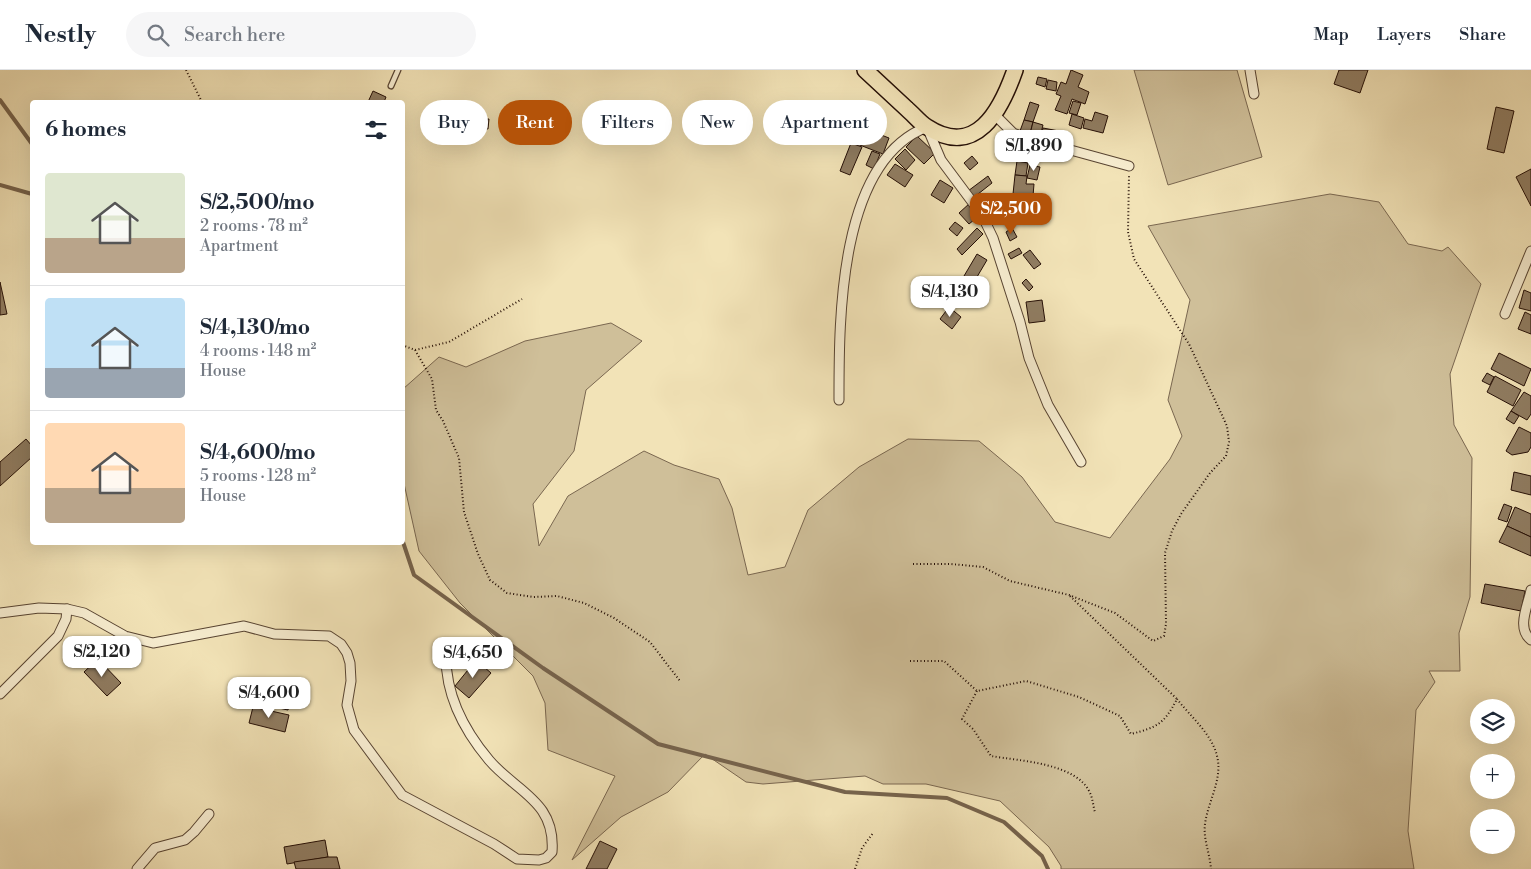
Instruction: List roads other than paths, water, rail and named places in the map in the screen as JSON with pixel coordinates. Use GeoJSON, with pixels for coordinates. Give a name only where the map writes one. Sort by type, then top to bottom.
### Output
{"type":"FeatureCollection","features":[{"type":"Feature","properties":{"kind":"main road"},"geometry":{"type":"LineString","coordinates":[[865,70],[927,127],[946,136],[969,136],[985,126],[1006,97],[1015,70]]}},
{"type":"Feature","properties":{"kind":"street"},"geometry":{"type":"LineString","coordinates":[[1250,70],[1254,94]]}},
{"type":"Feature","properties":{"kind":"street"},"geometry":{"type":"LineString","coordinates":[[994,114],[1013,132],[1023,137],[1129,166]]}},
{"type":"Feature","properties":{"kind":"street"},"geometry":{"type":"LineString","coordinates":[[839,400],[841,308],[861,202],[873,176],[891,150],[915,132],[927,127],[941,160],[982,215],[993,238],[1020,322],[1029,358],[1048,405],[1080,462]]}},
{"type":"Feature","properties":{"kind":"street"},"geometry":{"type":"LineString","coordinates":[[1505,314],[1531,251]]}},
{"type":"Feature","properties":{"kind":"street"},"geometry":{"type":"LineString","coordinates":[[1531,590],[1523,629],[1525,636],[1531,640]]}},
{"type":"Feature","properties":{"kind":"street"},"geometry":{"type":"LineString","coordinates":[[0,613],[38,608],[67,609],[84,613],[125,636],[153,644],[175,641],[215,630],[244,626],[274,634],[320,634],[335,639],[347,653],[350,663],[351,681],[347,704],[351,722],[394,786],[411,801],[494,844],[517,859],[539,860],[546,858],[552,852],[550,824],[544,812],[528,793],[490,761],[474,742],[452,699],[446,679],[446,656]]}},
{"type":"Feature","properties":{"kind":"street"},"geometry":{"type":"LineString","coordinates":[[0,694],[58,636],[66,618],[67,609]]}},
{"type":"Feature","properties":{"kind":"street"},"geometry":{"type":"LineString","coordinates":[[137,869],[154,848],[185,840],[209,814]]}},
{"type":"Feature","properties":{"kind":"lane"},"geometry":{"type":"LineString","coordinates":[[391,86],[398,70]]}},
{"type":"Feature","properties":{"kind":"waterway"},"geometry":{"type":"LineString","coordinates":[[0,100],[30,141]]}},
{"type":"Feature","properties":{"kind":"waterway"},"geometry":{"type":"LineString","coordinates":[[0,185],[30,193]]}},
{"type":"Feature","properties":{"kind":"waterway"},"geometry":{"type":"LineString","coordinates":[[404,545],[414,575],[543,668],[658,744],[845,792],[947,798],[1004,822],[1042,856],[1048,869]]}}]}
